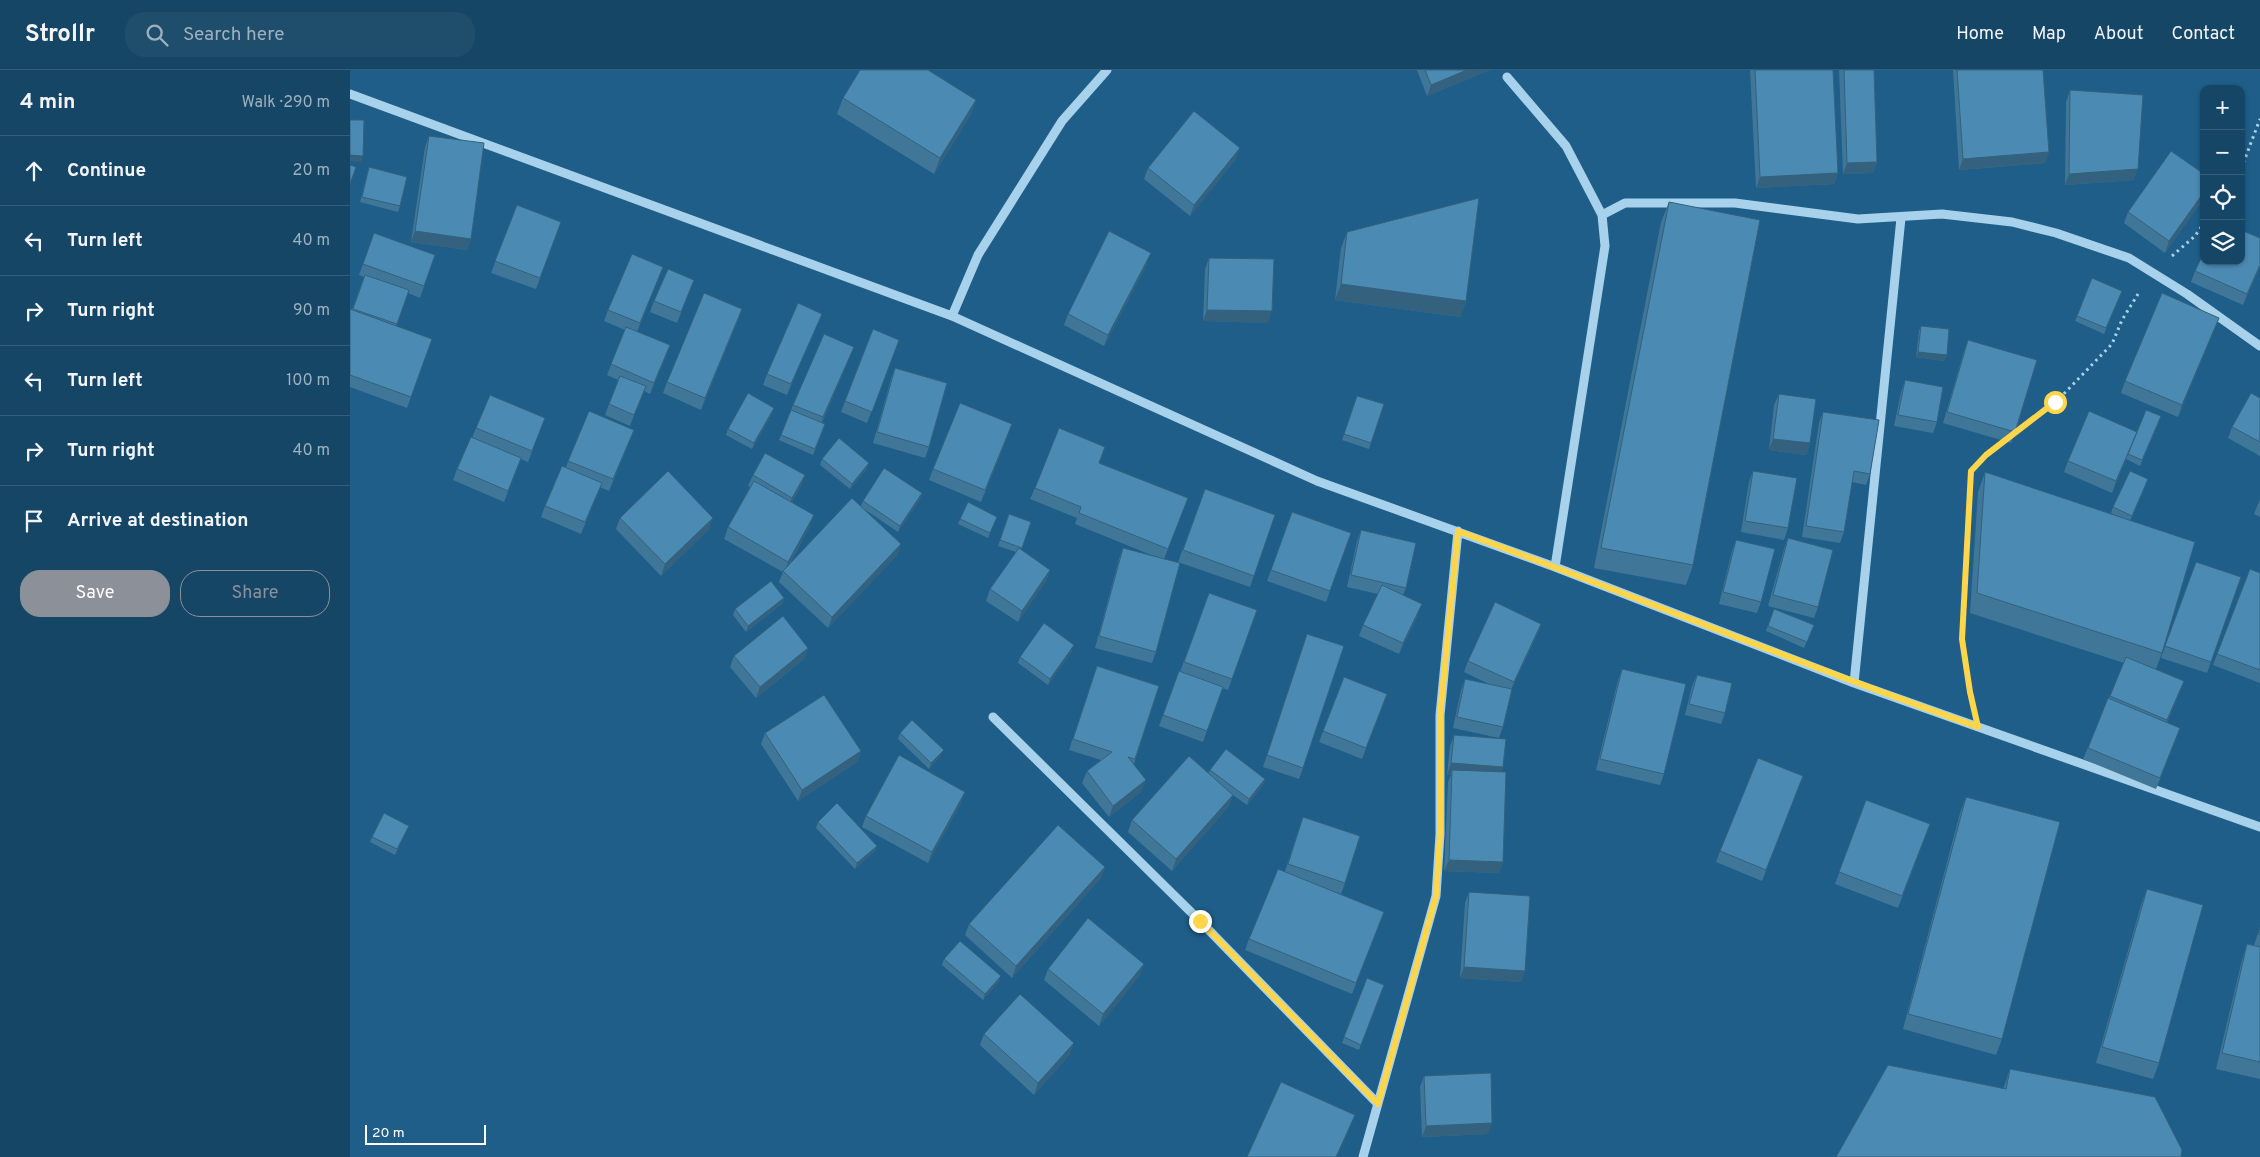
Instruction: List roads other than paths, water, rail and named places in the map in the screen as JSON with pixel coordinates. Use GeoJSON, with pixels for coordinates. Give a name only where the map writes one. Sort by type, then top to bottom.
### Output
{"type":"FeatureCollection","features":[{"type":"Feature","properties":{"kind":"street"},"geometry":{"type":"LineString","coordinates":[[952,316],[978,255],[1062,121],[1107,70]]}},
{"type":"Feature","properties":{"kind":"street"},"geometry":{"type":"LineString","coordinates":[[1507,77],[1566,146],[1602,215],[1605,246],[1556,567]]}},
{"type":"Feature","properties":{"kind":"street"},"geometry":{"type":"LineString","coordinates":[[350,94],[952,316],[1317,481],[1556,567],[1854,683],[2260,827]]}},
{"type":"Feature","properties":{"kind":"street"},"geometry":{"type":"LineString","coordinates":[[1602,215],[1625,204],[1735,203],[1858,219],[1942,214],[2012,222],[2056,233],[2129,258],[2187,294],[2260,346]]}},
{"type":"Feature","properties":{"kind":"street"},"geometry":{"type":"LineString","coordinates":[[1854,683],[1900,218]]}},
{"type":"Feature","properties":{"kind":"street"},"geometry":{"type":"LineString","coordinates":[[1363,1157],[1436,896],[1440,834],[1440,715],[1458,531]]}},
{"type":"Feature","properties":{"kind":"street"},"geometry":{"type":"LineString","coordinates":[[993,717],[1200,921],[1378,1104]]}}]}
